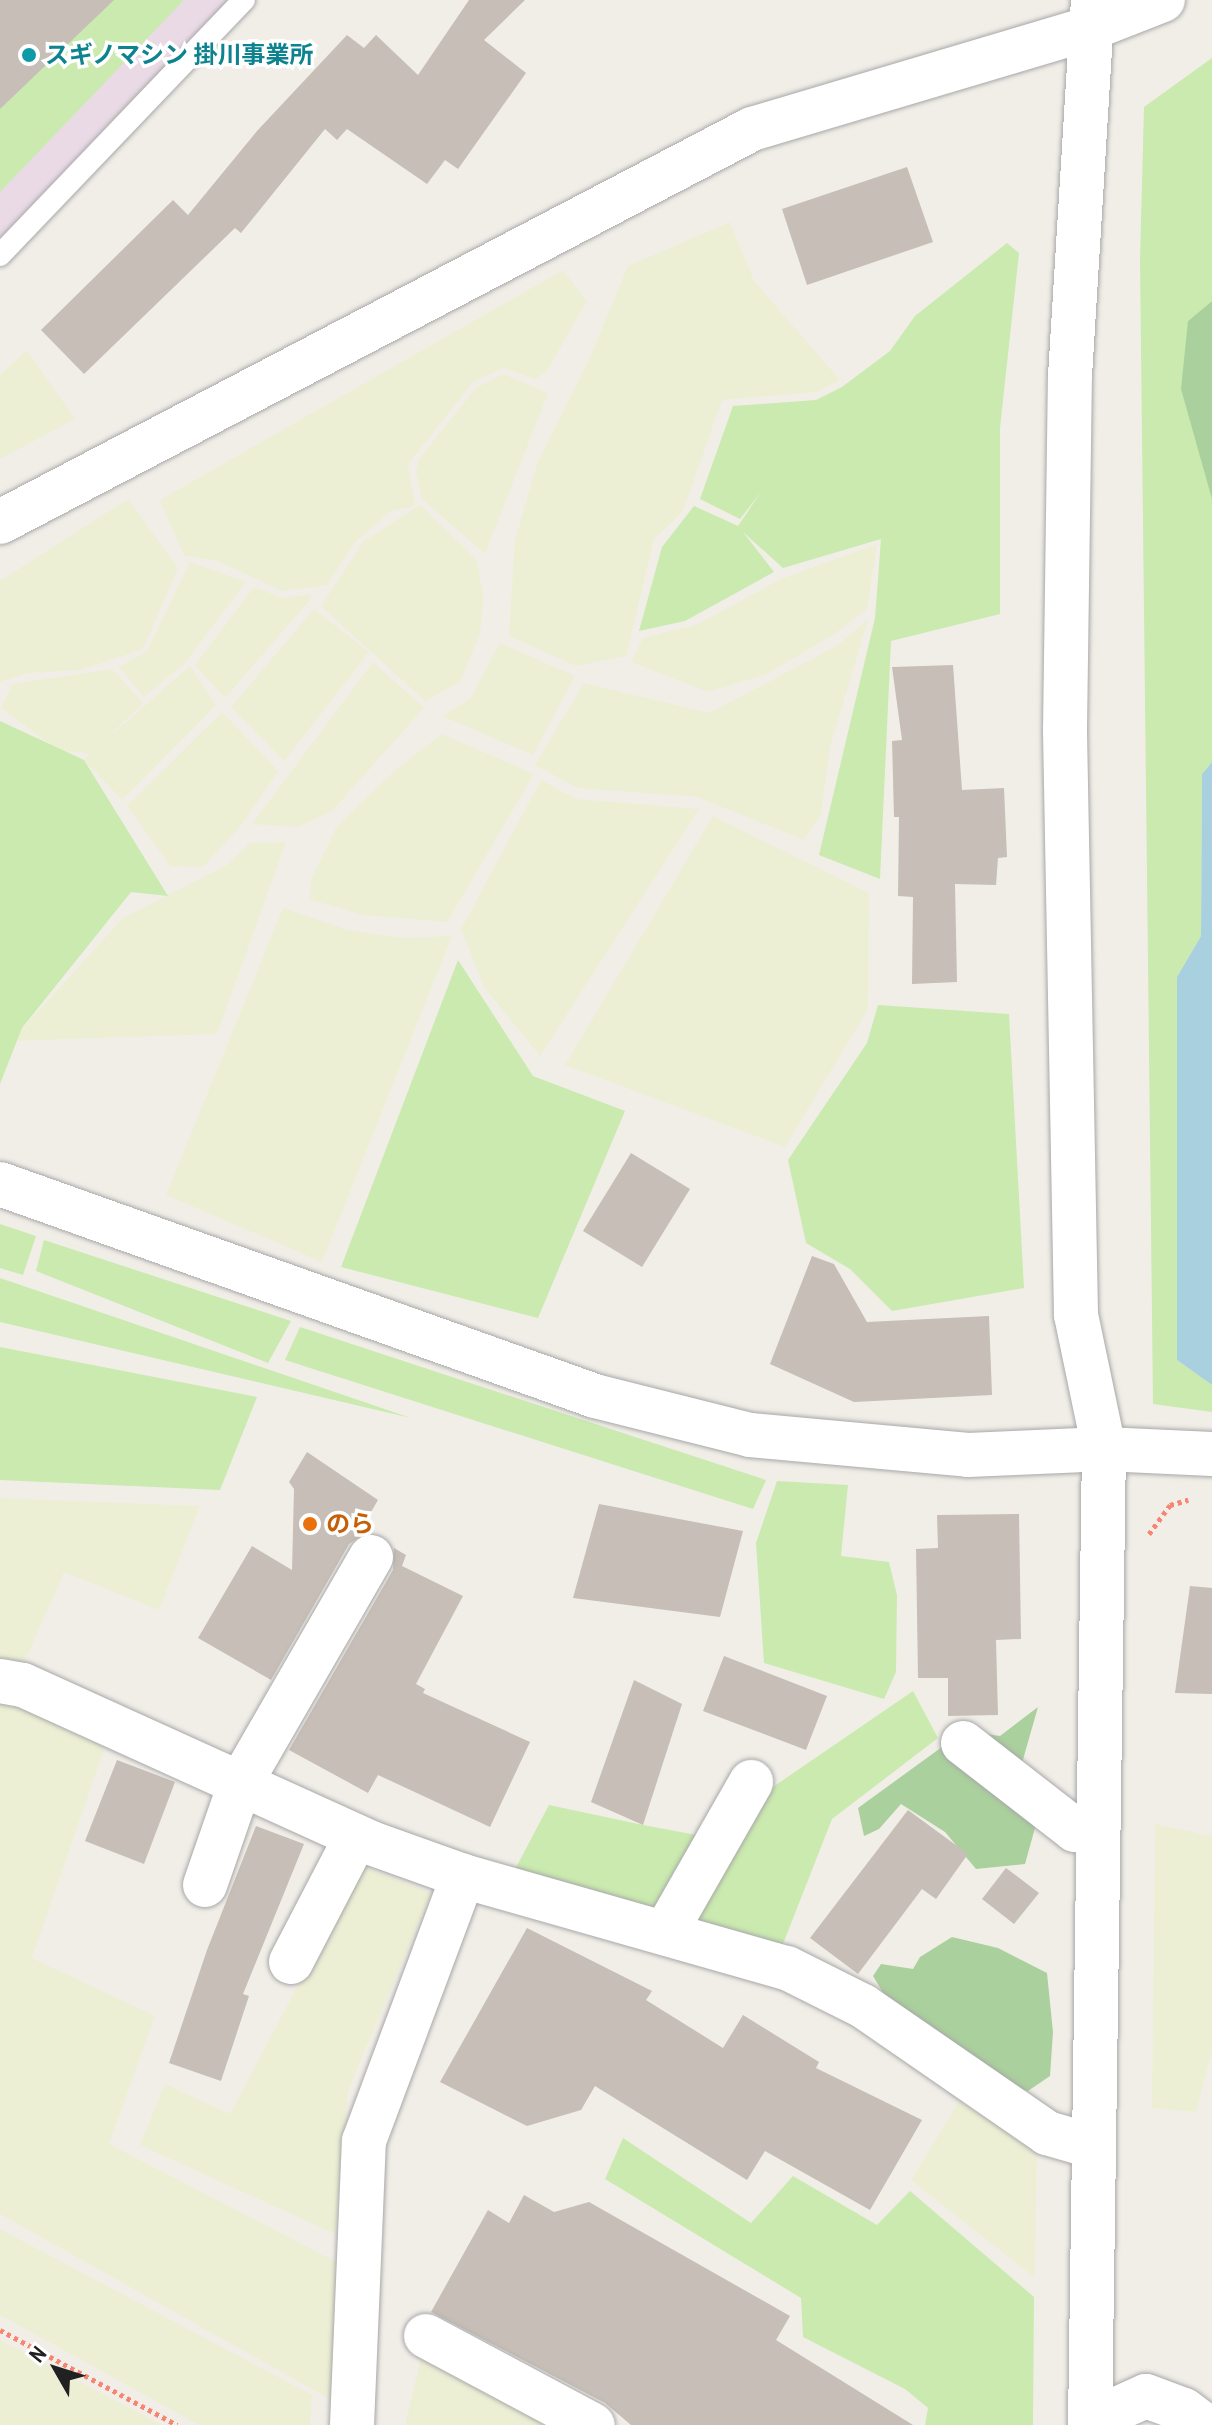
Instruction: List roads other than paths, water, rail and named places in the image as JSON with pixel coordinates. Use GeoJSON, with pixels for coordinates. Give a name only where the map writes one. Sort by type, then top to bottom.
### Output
{"type":"FeatureCollection","features":[{"type":"Feature","properties":{"kind":"street"},"geometry":{"type":"LineString","coordinates":[[0,522],[752,129],[1093,13],[1163,0]]}},
{"type":"Feature","properties":{"kind":"street"},"geometry":{"type":"LineString","coordinates":[[1093,13],[1070,376],[1065,730],[1076,1315],[1104,1449],[1090,2423],[1146,2396],[1184,2410],[1204,2425]]}},
{"type":"Feature","properties":{"kind":"street"},"geometry":{"type":"LineString","coordinates":[[0,1184],[595,1396],[750,1435],[968,1455],[1104,1449],[1212,1454]]}},
{"type":"Feature","properties":{"kind":"street"},"geometry":{"type":"LineString","coordinates":[[205,1885],[240,1784],[371,1557]]}},
{"type":"Feature","properties":{"kind":"street"},"geometry":{"type":"LineString","coordinates":[[0,1681],[23,1685],[356,1837],[463,1876],[787,1968],[863,2006],[1047,2133],[1092,2146]]}},
{"type":"Feature","properties":{"kind":"street"},"geometry":{"type":"LineString","coordinates":[[963,1743],[1075,1830],[1097,1833]]}},
{"type":"Feature","properties":{"kind":"street"},"geometry":{"type":"LineString","coordinates":[[665,1933],[751,1782]]}},
{"type":"Feature","properties":{"kind":"street"},"geometry":{"type":"LineString","coordinates":[[291,1962],[356,1837]]}},
{"type":"Feature","properties":{"kind":"street"},"geometry":{"type":"LineString","coordinates":[[352,2425],[364,2141],[463,1876]]}},
{"type":"Feature","properties":{"kind":"street"},"geometry":{"type":"LineString","coordinates":[[426,2336],[593,2425]]}},
{"type":"Feature","properties":{"kind":"lane"},"geometry":{"type":"LineString","coordinates":[[0,255],[244,0]]}},
{"type":"Feature","properties":{"kind":"water"},"geometry":{"type":"Polygon","coordinates":[[[1212,762],[1212,1385],[1177,1360],[1177,977],[1201,936],[1202,774],[1212,762]]]}},
{"type":"Feature","properties":{"kind":"place","name":"スギノマシン 掛川事業所"},"geometry":{"type":"Point","coordinates":[29,55]}},
{"type":"Feature","properties":{"kind":"place","name":"のら"},"geometry":{"type":"Point","coordinates":[310,1524]}}]}
